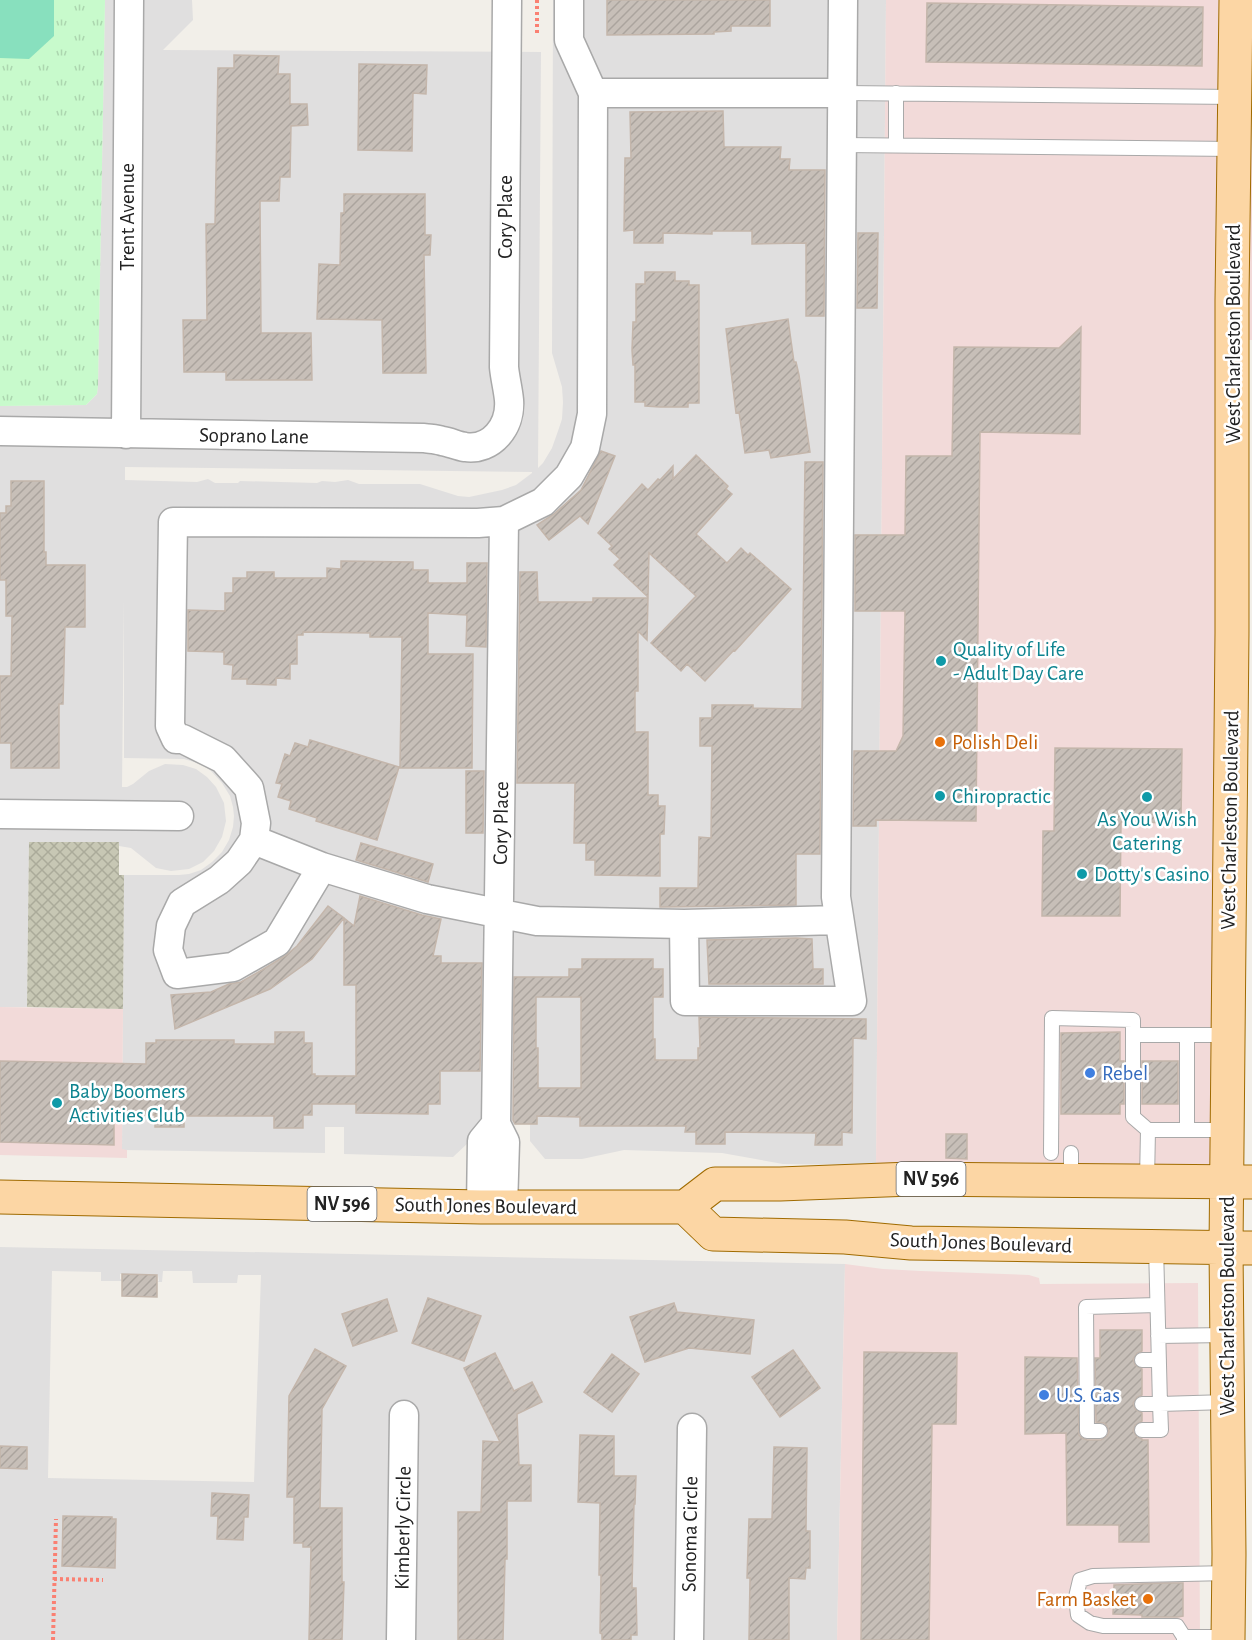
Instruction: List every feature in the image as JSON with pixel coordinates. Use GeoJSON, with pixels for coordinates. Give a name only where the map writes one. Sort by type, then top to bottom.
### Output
{"type":"FeatureCollection","features":[{"type":"Feature","properties":{"kind":"main road","name":"West Charleston Boulevard"},"geometry":{"type":"LineString","coordinates":[[1228,1638],[1226,1335],[1239,1248],[1239,1181],[1227,1130],[1232,644],[1242,300],[1234,149],[1236,0]]}},
{"type":"Feature","properties":{"kind":"main road","name":"NV 596"},"geometry":{"type":"LineString","coordinates":[[685,1207],[715,1184],[911,1179],[1071,1167],[1147,1180],[1239,1181]]}},
{"type":"Feature","properties":{"kind":"main road","name":"South Jones Boulevard"},"geometry":{"type":"LineString","coordinates":[[0,1197],[492,1207],[685,1207],[713,1234],[845,1237],[911,1243],[1239,1248]]}},
{"type":"Feature","properties":{"kind":"street","name":"Trent Avenue"},"geometry":{"type":"LineString","coordinates":[[126,434],[129,0]]}},
{"type":"Feature","properties":{"kind":"street","name":"Cory Place"},"geometry":{"type":"LineString","coordinates":[[501,432],[509,401],[504,368],[507,0]]}},
{"type":"Feature","properties":{"kind":"street"},"geometry":{"type":"LineString","coordinates":[[322,867],[277,942],[233,967],[177,974],[168,950],[171,926],[182,903],[219,880],[239,862],[254,840],[256,823],[249,788],[223,759],[183,739],[176,739],[170,726],[173,522],[478,523],[504,521],[543,502],[569,476],[585,448],[592,414],[593,93],[569,40],[569,0]]}},
{"type":"Feature","properties":{"kind":"street"},"geometry":{"type":"LineString","coordinates":[[684,924],[685,1001],[852,1001],[836,897],[843,0]]}},
{"type":"Feature","properties":{"kind":"street"},"geometry":{"type":"LineString","coordinates":[[593,93],[843,93]]}},
{"type":"Feature","properties":{"kind":"street","name":"Soprano Lane"},"geometry":{"type":"LineString","coordinates":[[0,431],[424,438],[474,448],[493,441],[501,432]]}},
{"type":"Feature","properties":{"kind":"street","name":"Cory Place"},"geometry":{"type":"LineString","coordinates":[[492,1207],[482,1141],[496,1125],[504,521]]}},
{"type":"Feature","properties":{"kind":"street"},"geometry":{"type":"LineString","coordinates":[[0,814],[179,816]]}},
{"type":"Feature","properties":{"kind":"street"},"geometry":{"type":"LineString","coordinates":[[254,840],[322,867],[427,899],[537,921],[684,924],[840,920]]}},
{"type":"Feature","properties":{"kind":"street","name":"Kimberly Circle"},"geometry":{"type":"LineString","coordinates":[[401,1640],[404,1415]]}},
{"type":"Feature","properties":{"kind":"street","name":"Sonoma Circle"},"geometry":{"type":"LineString","coordinates":[[689,1640],[692,1428]]}},
{"type":"Feature","properties":{"kind":"lane"},"geometry":{"type":"LineString","coordinates":[[843,93],[1235,97]]}},
{"type":"Feature","properties":{"kind":"lane"},"geometry":{"type":"LineString","coordinates":[[896,93],[896,145]]}},
{"type":"Feature","properties":{"kind":"lane"},"geometry":{"type":"LineString","coordinates":[[842,145],[1234,149]]}},
{"type":"Feature","properties":{"kind":"lane"},"geometry":{"type":"LineString","coordinates":[[1051,1153],[1052,1018],[1133,1020],[1133,1117],[1148,1130],[1227,1130]]}},
{"type":"Feature","properties":{"kind":"lane"},"geometry":{"type":"LineString","coordinates":[[1133,1035],[1228,1035]]}},
{"type":"Feature","properties":{"kind":"lane"},"geometry":{"type":"LineString","coordinates":[[1187,1035],[1187,1130]]}},
{"type":"Feature","properties":{"kind":"lane"},"geometry":{"type":"LineString","coordinates":[[1147,1180],[1148,1130]]}},
{"type":"Feature","properties":{"kind":"lane"},"geometry":{"type":"LineString","coordinates":[[1142,1430],[1161,1430],[1156,1246]]}},
{"type":"Feature","properties":{"kind":"lane"},"geometry":{"type":"LineString","coordinates":[[1100,1431],[1087,1431],[1093,1406],[1093,1362],[1086,1307],[1157,1305]]}},
{"type":"Feature","properties":{"kind":"lane"},"geometry":{"type":"LineString","coordinates":[[1158,1336],[1226,1335]]}},
{"type":"Feature","properties":{"kind":"lane"},"geometry":{"type":"LineString","coordinates":[[1142,1360],[1159,1360]]}},
{"type":"Feature","properties":{"kind":"lane"},"geometry":{"type":"LineString","coordinates":[[1142,1404],[1227,1402]]}},
{"type":"Feature","properties":{"kind":"lane"},"geometry":{"type":"LineString","coordinates":[[1228,1638],[1184,1638],[1177,1626],[1103,1626],[1090,1623],[1078,1615],[1076,1597],[1080,1580],[1093,1576],[1229,1574]]}},
{"type":"Feature","properties":{"kind":"path"},"geometry":{"type":"LineString","coordinates":[[537,0],[537,36]]}},
{"type":"Feature","properties":{"kind":"path"},"geometry":{"type":"LineString","coordinates":[[53,1640],[56,1519]]}},
{"type":"Feature","properties":{"kind":"path"},"geometry":{"type":"LineString","coordinates":[[54,1579],[104,1580]]}},
{"type":"Feature","properties":{"kind":"shaded area"},"geometry":{"type":"Polygon","coordinates":[[[105,0],[192,0],[193,20],[163,50],[541,52],[538,468],[552,448],[562,419],[563,402],[562,387],[552,353],[553,0],[886,0],[876,1165],[783,1164],[722,1153],[624,1150],[582,1159],[545,1159],[530,1141],[530,1124],[475,1125],[475,1143],[468,1143],[453,1157],[344,1154],[344,1127],[325,1127],[325,1153],[122,1150],[124,875],[179,875],[201,870],[222,852],[229,840],[234,816],[230,796],[222,783],[201,764],[184,759],[124,758],[124,600],[122,787],[133,784],[149,771],[165,764],[183,765],[196,769],[216,787],[224,803],[226,821],[222,837],[214,851],[203,862],[189,869],[171,871],[156,868],[131,848],[119,846],[119,843],[29,842],[27,1007],[0,1007],[0,406],[86,405],[97,394],[105,0]],[[125,467],[125,480],[197,482],[208,479],[215,483],[238,483],[240,481],[317,483],[348,480],[359,484],[420,484],[458,496],[469,497],[516,485],[532,472],[125,467]]]}},
{"type":"Feature","properties":{"kind":"shaded area"},"geometry":{"type":"Polygon","coordinates":[[[886,0],[1252,0],[1252,340],[1232,340],[1227,1181],[876,1165],[886,0]]]}},
{"type":"Feature","properties":{"kind":"shaded area"},"geometry":{"type":"Polygon","coordinates":[[[29,842],[119,842],[119,875],[124,875],[123,1009],[27,1007],[29,842]]]}},
{"type":"Feature","properties":{"kind":"shaded area"},"geometry":{"type":"Polygon","coordinates":[[[0,1007],[123,1009],[122,1149],[127,1150],[127,1158],[0,1155],[0,1007]]]}},
{"type":"Feature","properties":{"kind":"shaded area"},"geometry":{"type":"Polygon","coordinates":[[[0,1247],[845,1264],[837,1640],[0,1640],[0,1247]],[[52,1271],[48,1478],[254,1482],[261,1275],[238,1275],[237,1283],[193,1283],[192,1271],[163,1271],[162,1282],[157,1282],[159,1281],[158,1275],[120,1274],[122,1281],[101,1281],[101,1272],[52,1271]]]}},
{"type":"Feature","properties":{"kind":"shaded area"},"geometry":{"type":"Polygon","coordinates":[[[845,1264],[883,1269],[1029,1275],[1039,1278],[1040,1284],[1198,1283],[1200,1640],[837,1640],[845,1264]]]}},
{"type":"Feature","properties":{"kind":"green space"},"geometry":{"type":"Polygon","coordinates":[[[0,0],[105,0],[98,386],[97,394],[86,405],[0,406],[0,0]]]}},
{"type":"Feature","properties":{"kind":"green space"},"geometry":{"type":"Polygon","coordinates":[[[0,0],[54,0],[54,36],[29,59],[0,58],[0,0]]]}},
{"type":"Feature","properties":{"kind":"building"},"geometry":{"type":"Polygon","coordinates":[[[607,0],[770,0],[770,26],[731,26],[731,31],[714,32],[714,34],[607,35],[607,0]]]}},
{"type":"Feature","properties":{"kind":"building"},"geometry":{"type":"Polygon","coordinates":[[[927,3],[1203,7],[1202,66],[926,62],[927,3]]]}},
{"type":"Feature","properties":{"kind":"building"},"geometry":{"type":"Polygon","coordinates":[[[234,55],[279,56],[278,74],[290,74],[290,104],[307,104],[308,125],[291,126],[290,177],[280,177],[279,201],[260,201],[261,333],[311,333],[312,380],[226,380],[226,372],[184,372],[183,320],[207,320],[206,224],[215,224],[218,68],[234,68],[234,55]]]}},
{"type":"Feature","properties":{"kind":"building"},"geometry":{"type":"Polygon","coordinates":[[[359,64],[427,65],[426,94],[413,93],[412,151],[358,150],[359,64]]]}},
{"type":"Feature","properties":{"kind":"building"},"geometry":{"type":"Polygon","coordinates":[[[723,111],[724,147],[781,147],[780,159],[790,159],[789,170],[825,170],[824,316],[806,316],[806,243],[752,244],[752,231],[712,231],[712,234],[663,233],[663,243],[634,243],[634,230],[624,231],[625,158],[631,158],[630,112],[723,111]]]}},
{"type":"Feature","properties":{"kind":"building"},"geometry":{"type":"Polygon","coordinates":[[[344,194],[425,194],[425,235],[431,235],[430,255],[424,255],[426,373],[383,373],[382,320],[317,319],[319,264],[340,265],[341,213],[344,213],[344,194]]]}},
{"type":"Feature","properties":{"kind":"building"},"geometry":{"type":"Polygon","coordinates":[[[858,233],[878,233],[877,308],[857,308],[858,233]]]}},
{"type":"Feature","properties":{"kind":"building"},"geometry":{"type":"Polygon","coordinates":[[[645,272],[675,272],[675,281],[689,281],[689,285],[699,285],[699,403],[688,403],[688,407],[660,407],[645,406],[645,402],[635,402],[633,322],[636,322],[636,284],[645,284],[645,272]]]}},
{"type":"Feature","properties":{"kind":"building"},"geometry":{"type":"Polygon","coordinates":[[[788,319],[810,452],[771,458],[769,450],[745,453],[739,412],[736,413],[726,329],[788,319]]]}},
{"type":"Feature","properties":{"kind":"building"},"geometry":{"type":"Polygon","coordinates":[[[1081,327],[1080,434],[980,432],[976,821],[876,820],[876,826],[853,826],[854,751],[896,751],[903,736],[905,611],[855,611],[855,535],[905,535],[906,456],[952,456],[954,347],[1059,348],[1081,327]]]}},
{"type":"Feature","properties":{"kind":"building"},"geometry":{"type":"Polygon","coordinates":[[[601,451],[615,456],[588,524],[580,516],[549,540],[537,525],[554,514],[581,490],[601,451]]]}},
{"type":"Feature","properties":{"kind":"building"},"geometry":{"type":"Polygon","coordinates":[[[696,455],[728,486],[726,489],[732,494],[696,534],[727,563],[741,548],[748,555],[750,553],[791,589],[705,681],[687,664],[681,671],[651,643],[696,596],[649,553],[648,597],[614,565],[620,559],[609,549],[612,546],[598,533],[642,484],[648,490],[673,466],[673,479],[696,455]]]}},
{"type":"Feature","properties":{"kind":"building"},"geometry":{"type":"Polygon","coordinates":[[[805,462],[823,462],[820,854],[796,854],[796,905],[660,907],[660,888],[698,888],[699,837],[711,838],[712,746],[700,746],[700,718],[712,718],[712,705],[753,705],[753,708],[802,709],[805,462]]]}},
{"type":"Feature","properties":{"kind":"building"},"geometry":{"type":"Polygon","coordinates":[[[11,481],[44,481],[46,565],[85,565],[85,627],[65,627],[63,704],[59,704],[59,768],[11,768],[11,743],[0,743],[0,676],[11,676],[12,616],[6,616],[6,580],[0,580],[0,513],[6,513],[6,506],[11,506],[11,481]]]}},
{"type":"Feature","properties":{"kind":"building"},"geometry":{"type":"Polygon","coordinates":[[[341,561],[413,562],[413,570],[428,570],[428,583],[467,583],[467,563],[487,563],[486,647],[466,646],[467,615],[428,613],[428,654],[473,654],[472,768],[400,768],[402,637],[370,637],[370,633],[303,632],[303,635],[297,635],[297,664],[290,664],[290,679],[276,678],[276,685],[247,684],[247,679],[232,679],[233,665],[224,664],[224,652],[188,651],[188,610],[225,611],[225,593],[233,593],[233,578],[247,578],[247,572],[274,572],[274,578],[327,578],[327,568],[341,569],[341,561]]]}},
{"type":"Feature","properties":{"kind":"building"},"geometry":{"type":"Polygon","coordinates":[[[520,572],[537,572],[538,602],[593,602],[593,598],[648,598],[647,640],[638,631],[635,732],[648,732],[648,795],[658,795],[658,806],[665,806],[664,834],[660,834],[660,876],[595,875],[595,860],[586,860],[586,843],[574,843],[575,783],[517,783],[520,572]]]}},
{"type":"Feature","properties":{"kind":"building"},"geometry":{"type":"Polygon","coordinates":[[[310,740],[399,767],[377,840],[316,821],[317,818],[289,809],[291,801],[278,797],[282,784],[276,783],[285,754],[290,756],[295,743],[308,747],[310,740]]]}},
{"type":"Feature","properties":{"kind":"building"},"geometry":{"type":"Polygon","coordinates":[[[1055,748],[1182,749],[1181,823],[1121,822],[1120,916],[1042,916],[1043,831],[1054,831],[1055,748]]]}},
{"type":"Feature","properties":{"kind":"building"},"geometry":{"type":"Polygon","coordinates":[[[466,771],[484,771],[483,833],[466,833],[466,771]]]}},
{"type":"Feature","properties":{"kind":"building"},"geometry":{"type":"Polygon","coordinates":[[[361,843],[433,864],[428,882],[356,860],[361,843]]]}},
{"type":"Feature","properties":{"kind":"building"},"geometry":{"type":"Polygon","coordinates":[[[360,896],[441,919],[433,956],[441,956],[441,963],[482,963],[480,1071],[440,1071],[440,1104],[428,1104],[428,1114],[356,1113],[356,1104],[312,1104],[312,1115],[303,1115],[303,1128],[274,1128],[274,1116],[184,1116],[184,1127],[155,1127],[155,1115],[114,1115],[114,1145],[0,1142],[0,1061],[146,1064],[146,1043],[156,1043],[156,1040],[234,1040],[234,1044],[275,1044],[275,1032],[304,1032],[304,1043],[312,1043],[312,1074],[315,1076],[356,1076],[356,985],[344,985],[344,918],[354,926],[360,896]]]}},
{"type":"Feature","properties":{"kind":"building"},"geometry":{"type":"Polygon","coordinates":[[[328,906],[344,918],[312,959],[270,989],[175,1029],[171,995],[211,992],[229,984],[241,982],[285,956],[297,946],[328,906]]]}},
{"type":"Feature","properties":{"kind":"building"},"geometry":{"type":"Polygon","coordinates":[[[812,939],[813,969],[823,969],[823,984],[709,984],[707,940],[812,939]]]}},
{"type":"Feature","properties":{"kind":"building"},"geometry":{"type":"Polygon","coordinates":[[[582,959],[653,959],[653,969],[663,969],[663,997],[653,997],[655,1060],[698,1060],[699,1017],[866,1019],[866,1039],[853,1038],[852,1133],[842,1132],[842,1145],[815,1145],[816,1133],[725,1132],[725,1144],[696,1144],[696,1132],[685,1132],[686,1126],[580,1126],[580,1117],[537,1116],[537,1124],[515,1124],[513,1120],[514,977],[569,977],[569,969],[582,969],[582,959]],[[536,997],[538,1088],[581,1088],[581,997],[536,997]]]}},
{"type":"Feature","properties":{"kind":"building","name":"Rebel"},"geometry":{"type":"Polygon","coordinates":[[[1120,1032],[1120,1061],[1124,1061],[1124,1104],[1120,1104],[1120,1114],[1061,1114],[1061,1033],[1120,1032]]]}},
{"type":"Feature","properties":{"kind":"building"},"geometry":{"type":"Polygon","coordinates":[[[1142,1061],[1178,1061],[1178,1104],[1142,1104],[1142,1061]]]}},
{"type":"Feature","properties":{"kind":"building"},"geometry":{"type":"Polygon","coordinates":[[[946,1134],[967,1134],[967,1159],[946,1158],[946,1134]]]}},
{"type":"Feature","properties":{"kind":"building"},"geometry":{"type":"Polygon","coordinates":[[[122,1274],[157,1275],[157,1297],[122,1296],[122,1274]]]}},
{"type":"Feature","properties":{"kind":"building"},"geometry":{"type":"Polygon","coordinates":[[[428,1298],[481,1316],[464,1361],[412,1343],[428,1298]]]}},
{"type":"Feature","properties":{"kind":"building"},"geometry":{"type":"Polygon","coordinates":[[[387,1299],[397,1331],[353,1346],[342,1314],[387,1299]]]}},
{"type":"Feature","properties":{"kind":"building"},"geometry":{"type":"Polygon","coordinates":[[[674,1303],[677,1312],[754,1320],[750,1354],[689,1348],[645,1362],[630,1317],[674,1303]]]}},
{"type":"Feature","properties":{"kind":"building"},"geometry":{"type":"Polygon","coordinates":[[[1100,1330],[1142,1330],[1142,1351],[1137,1353],[1133,1359],[1135,1365],[1142,1369],[1142,1395],[1137,1397],[1133,1403],[1135,1409],[1142,1413],[1142,1421],[1135,1425],[1133,1431],[1142,1440],[1148,1440],[1149,1542],[1119,1542],[1119,1525],[1067,1525],[1066,1433],[1025,1434],[1025,1357],[1077,1358],[1079,1435],[1087,1440],[1101,1440],[1107,1436],[1109,1432],[1107,1426],[1096,1422],[1095,1358],[1100,1358],[1100,1330]]]}},
{"type":"Feature","properties":{"kind":"building"},"geometry":{"type":"Polygon","coordinates":[[[315,1349],[346,1366],[322,1409],[320,1508],[342,1508],[342,1582],[344,1582],[342,1640],[309,1640],[311,1547],[303,1547],[303,1543],[294,1543],[294,1497],[287,1497],[289,1396],[315,1349]]]}},
{"type":"Feature","properties":{"kind":"building"},"geometry":{"type":"Polygon","coordinates":[[[793,1350],[820,1388],[780,1417],[752,1377],[793,1350]]]}},
{"type":"Feature","properties":{"kind":"building"},"geometry":{"type":"Polygon","coordinates":[[[864,1352],[957,1353],[956,1424],[932,1424],[929,1640],[861,1640],[864,1352]]]}},
{"type":"Feature","properties":{"kind":"building"},"geometry":{"type":"Polygon","coordinates":[[[495,1353],[514,1391],[532,1382],[542,1402],[517,1414],[519,1465],[531,1465],[531,1501],[507,1501],[503,1640],[458,1640],[458,1512],[481,1512],[483,1441],[500,1442],[464,1368],[495,1353]]]}},
{"type":"Feature","properties":{"kind":"building"},"geometry":{"type":"Polygon","coordinates":[[[612,1354],[639,1374],[612,1412],[584,1392],[612,1354]]]}},
{"type":"Feature","properties":{"kind":"building"},"geometry":{"type":"Polygon","coordinates":[[[580,1435],[614,1436],[614,1476],[636,1476],[632,1588],[636,1588],[637,1635],[631,1635],[631,1640],[602,1640],[600,1633],[600,1503],[578,1502],[580,1435]]]}},
{"type":"Feature","properties":{"kind":"building"},"geometry":{"type":"Polygon","coordinates":[[[0,1446],[27,1447],[27,1469],[0,1468],[0,1446]]]}},
{"type":"Feature","properties":{"kind":"building"},"geometry":{"type":"Polygon","coordinates":[[[774,1447],[807,1448],[806,1531],[810,1531],[810,1568],[806,1568],[805,1579],[789,1578],[789,1640],[749,1640],[750,1578],[747,1578],[749,1519],[772,1519],[774,1447]]]}},
{"type":"Feature","properties":{"kind":"building"},"geometry":{"type":"Polygon","coordinates":[[[212,1493],[249,1495],[248,1517],[244,1517],[243,1540],[217,1539],[218,1516],[211,1516],[212,1493]]]}},
{"type":"Feature","properties":{"kind":"building"},"geometry":{"type":"Polygon","coordinates":[[[63,1516],[116,1519],[115,1568],[62,1566],[63,1516]]]}},
{"type":"Feature","properties":{"kind":"building","name":"Farm Basket"},"geometry":{"type":"Polygon","coordinates":[[[1183,1583],[1183,1616],[1142,1617],[1142,1615],[1113,1614],[1114,1585],[1183,1583]]]}},
{"type":"Feature","properties":{"kind":"place","name":"Quality of Life - Adult Day Care"},"geometry":{"type":"Point","coordinates":[941,661]}},
{"type":"Feature","properties":{"kind":"place","name":"Polish Deli"},"geometry":{"type":"Point","coordinates":[940,742]}},
{"type":"Feature","properties":{"kind":"place","name":"Chiropractic"},"geometry":{"type":"Point","coordinates":[940,796]}},
{"type":"Feature","properties":{"kind":"place","name":"As You Wish Catering"},"geometry":{"type":"Point","coordinates":[1147,797]}},
{"type":"Feature","properties":{"kind":"place","name":"Dotty's Casino"},"geometry":{"type":"Point","coordinates":[1082,874]}},
{"type":"Feature","properties":{"kind":"place","name":"Rebel"},"geometry":{"type":"Point","coordinates":[1090,1073]}},
{"type":"Feature","properties":{"kind":"place","name":"Baby Boomers Activities Club"},"geometry":{"type":"Point","coordinates":[57,1103]}},
{"type":"Feature","properties":{"kind":"place","name":"U.S. Gas"},"geometry":{"type":"Point","coordinates":[1044,1395]}},
{"type":"Feature","properties":{"kind":"place","name":"Farm Basket"},"geometry":{"type":"Point","coordinates":[1148,1599]}}]}
